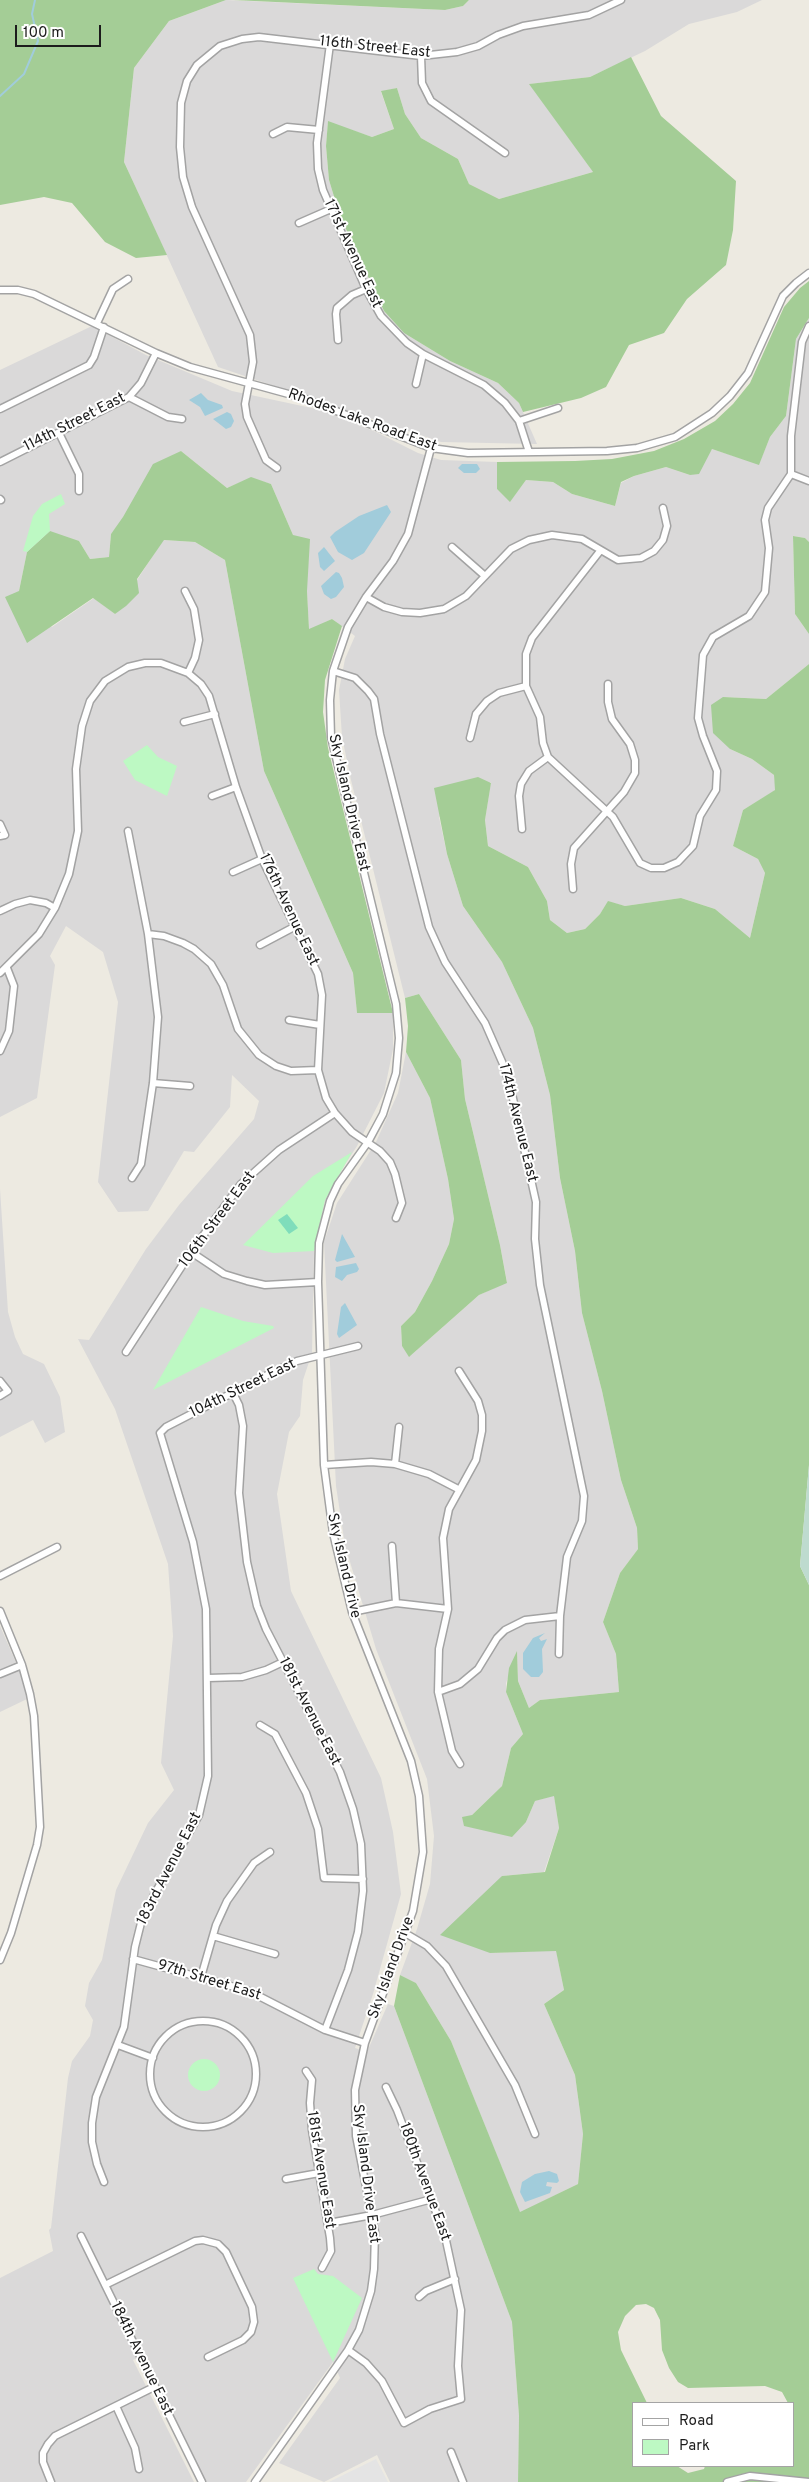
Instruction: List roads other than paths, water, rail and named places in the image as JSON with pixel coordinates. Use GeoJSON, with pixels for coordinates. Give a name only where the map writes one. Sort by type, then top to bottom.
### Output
{"type":"FeatureCollection","features":[{"type":"Feature","properties":{"kind":"street","name":"116th Street East"},"geometry":{"type":"LineString","coordinates":[[249,383],[253,362],[250,335],[192,207],[183,177],[180,147],[181,103],[187,81],[202,59],[215,49],[249,38],[270,36],[421,56],[466,50],[523,26],[589,14],[621,0]]}},
{"type":"Feature","properties":{"kind":"street","name":"171st Avenue East"},"geometry":{"type":"LineString","coordinates":[[330,44],[319,130],[318,169],[320,184],[366,289],[387,324],[407,343],[423,354],[484,386],[505,402],[520,421],[529,452]]}},
{"type":"Feature","properties":{"kind":"street"},"geometry":{"type":"LineString","coordinates":[[421,56],[422,83],[431,101],[505,153]]}},
{"type":"Feature","properties":{"kind":"street"},"geometry":{"type":"LineString","coordinates":[[273,134],[287,126],[319,130]]}},
{"type":"Feature","properties":{"kind":"street"},"geometry":{"type":"LineString","coordinates":[[299,223],[331,209]]}},
{"type":"Feature","properties":{"kind":"street","name":"Rhodes Lake Road East"},"geometry":{"type":"LineString","coordinates":[[0,290],[18,290],[34,294],[156,353],[200,371],[323,404],[431,448],[468,453],[627,450],[675,437],[698,423],[720,405],[742,380],[780,302],[796,283],[809,273]]}},
{"type":"Feature","properties":{"kind":"street"},"geometry":{"type":"LineString","coordinates":[[97,323],[114,289],[128,279]]}},
{"type":"Feature","properties":{"kind":"street"},"geometry":{"type":"LineString","coordinates":[[338,340],[336,314],[338,308],[352,295],[366,289]]}},
{"type":"Feature","properties":{"kind":"street"},"geometry":{"type":"LineString","coordinates":[[600,551],[532,638],[526,654],[526,686],[540,717],[541,736],[548,757],[620,825],[637,858],[645,866],[651,868],[670,866],[684,858],[693,846],[700,816],[712,797],[718,782],[715,764],[703,736],[698,718],[703,655],[713,637],[749,616],[761,601],[765,592],[769,548],[764,520],[768,508],[791,474],[791,436],[802,342],[809,326]]}},
{"type":"Feature","properties":{"kind":"street"},"geometry":{"type":"LineString","coordinates":[[0,409],[89,365],[94,357],[104,327]]}},
{"type":"Feature","properties":{"kind":"street","name":"114th Street East"},"geometry":{"type":"LineString","coordinates":[[1,461],[129,397],[141,383],[156,353]]}},
{"type":"Feature","properties":{"kind":"street"},"geometry":{"type":"LineString","coordinates":[[416,384],[423,354]]}},
{"type":"Feature","properties":{"kind":"street"},"geometry":{"type":"LineString","coordinates":[[249,383],[245,404],[246,417],[266,460],[277,468]]}},
{"type":"Feature","properties":{"kind":"street"},"geometry":{"type":"LineString","coordinates":[[129,397],[168,417],[182,419]]}},
{"type":"Feature","properties":{"kind":"street"},"geometry":{"type":"LineString","coordinates":[[520,421],[558,408]]}},
{"type":"Feature","properties":{"kind":"street"},"geometry":{"type":"LineString","coordinates":[[59,433],[79,474],[80,491]]}},
{"type":"Feature","properties":{"kind":"street","name":"Sky Island Drive East"},"geometry":{"type":"LineString","coordinates":[[368,1142],[383,1114],[396,1074],[398,1022],[396,1004],[331,737],[330,700],[333,672],[348,627],[366,597],[389,567],[408,534],[431,448]]}},
{"type":"Feature","properties":{"kind":"street"},"geometry":{"type":"LineString","coordinates":[[791,474],[809,481]]}},
{"type":"Feature","properties":{"kind":"street"},"geometry":{"type":"LineString","coordinates":[[366,597],[384,607],[402,612],[430,612],[444,609],[457,602],[511,549],[540,537],[552,535],[574,537],[587,541],[610,557],[625,561],[648,555],[659,546],[665,534],[667,519],[663,508]]}},
{"type":"Feature","properties":{"kind":"street"},"geometry":{"type":"LineString","coordinates":[[452,548],[485,576]]}},
{"type":"Feature","properties":{"kind":"street"},"geometry":{"type":"LineString","coordinates":[[0,973],[39,934],[55,908],[68,878],[76,852],[79,812],[76,769],[82,726],[90,702],[106,681],[128,667],[145,663],[161,663],[188,673],[195,658],[198,640],[194,609],[185,591]]}},
{"type":"Feature","properties":{"kind":"street","name":"174th Avenue East"},"geometry":{"type":"LineString","coordinates":[[333,672],[354,678],[368,690],[374,699],[380,734],[429,927],[449,968],[485,1023],[510,1085],[536,1202],[535,1239],[540,1285],[584,1496],[582,1521],[567,1557],[560,1616]]}},
{"type":"Feature","properties":{"kind":"street","name":"176th Avenue East"},"geometry":{"type":"LineString","coordinates":[[188,673],[206,690],[215,714],[236,787],[262,859],[294,927],[311,957],[321,984],[322,1014],[318,1070],[326,1098],[335,1113],[352,1132],[368,1142],[390,1162],[402,1203],[396,1218]]}},
{"type":"Feature","properties":{"kind":"street"},"geometry":{"type":"LineString","coordinates":[[573,889],[570,864],[574,848],[628,787],[636,767],[630,744],[612,719],[608,702],[608,684]]}},
{"type":"Feature","properties":{"kind":"street"},"geometry":{"type":"LineString","coordinates":[[470,738],[476,714],[487,701],[499,693],[526,686]]}},
{"type":"Feature","properties":{"kind":"street"},"geometry":{"type":"LineString","coordinates":[[184,722],[215,714]]}},
{"type":"Feature","properties":{"kind":"street"},"geometry":{"type":"LineString","coordinates":[[522,829],[519,796],[521,784],[530,771],[548,757]]}},
{"type":"Feature","properties":{"kind":"street"},"geometry":{"type":"LineString","coordinates":[[212,796],[236,787]]}},
{"type":"Feature","properties":{"kind":"street"},"geometry":{"type":"LineString","coordinates":[[0,824],[2,835]]}},
{"type":"Feature","properties":{"kind":"street"},"geometry":{"type":"LineString","coordinates":[[128,831],[148,934],[158,1017],[153,1083],[141,1164],[132,1178]]}},
{"type":"Feature","properties":{"kind":"street"},"geometry":{"type":"LineString","coordinates":[[233,872],[262,859]]}},
{"type":"Feature","properties":{"kind":"street"},"geometry":{"type":"LineString","coordinates":[[0,911],[30,900],[46,903],[55,908]]}},
{"type":"Feature","properties":{"kind":"street"},"geometry":{"type":"LineString","coordinates":[[260,945],[294,927]]}},
{"type":"Feature","properties":{"kind":"street"},"geometry":{"type":"LineString","coordinates":[[148,934],[164,936],[194,948],[210,964],[223,985],[238,1029],[259,1055],[276,1066],[291,1071],[318,1070]]}},
{"type":"Feature","properties":{"kind":"street"},"geometry":{"type":"LineString","coordinates":[[0,1051],[9,1031],[14,986],[7,968]]}},
{"type":"Feature","properties":{"kind":"street"},"geometry":{"type":"LineString","coordinates":[[289,1020],[320,1025]]}},
{"type":"Feature","properties":{"kind":"street"},"geometry":{"type":"LineString","coordinates":[[153,1083],[190,1086]]}},
{"type":"Feature","properties":{"kind":"street","name":"106th Street East"},"geometry":{"type":"LineString","coordinates":[[126,1352],[191,1252],[241,1184],[279,1150],[335,1113]]}},
{"type":"Feature","properties":{"kind":"street","name":"Sky Island Drive"},"geometry":{"type":"LineString","coordinates":[[365,2042],[413,1911],[423,1852],[419,1796],[411,1761],[352,1612],[333,1533],[324,1465],[318,1282],[319,1244],[330,1201],[338,1184],[368,1142]]}},
{"type":"Feature","properties":{"kind":"street"},"geometry":{"type":"LineString","coordinates":[[191,1252],[224,1274],[247,1281],[265,1285],[318,1282]]}},
{"type":"Feature","properties":{"kind":"street","name":"104th Street East"},"geometry":{"type":"LineString","coordinates":[[160,1433],[166,1427],[297,1361],[358,1346]]}},
{"type":"Feature","properties":{"kind":"street"},"geometry":{"type":"LineString","coordinates":[[460,1371],[478,1401],[482,1431],[476,1460],[458,1489],[449,1509],[443,1538],[448,1610],[439,1649],[438,1692],[452,1751],[460,1764]]}},
{"type":"Feature","properties":{"kind":"street"},"geometry":{"type":"LineString","coordinates":[[0,1382],[8,1391],[0,1396]]}},
{"type":"Feature","properties":{"kind":"street","name":"181st Avenue East"},"geometry":{"type":"LineString","coordinates":[[233,1393],[239,1405],[243,1426],[239,1493],[247,1562],[262,1619],[347,1790],[358,1826],[363,1879],[362,1911],[354,1950],[325,2030]]}},
{"type":"Feature","properties":{"kind":"street"},"geometry":{"type":"LineString","coordinates":[[395,1464],[399,1427]]}},
{"type":"Feature","properties":{"kind":"street","name":"183rd Avenue East"},"geometry":{"type":"LineString","coordinates":[[104,2182],[94,2150],[92,2123],[96,2097],[118,2045],[126,2014],[137,1936],[147,1908],[194,1825],[204,1801],[208,1776],[207,1622],[193,1542],[160,1433]]}},
{"type":"Feature","properties":{"kind":"street"},"geometry":{"type":"LineString","coordinates":[[324,1465],[371,1462],[395,1464],[429,1474],[458,1489]]}},
{"type":"Feature","properties":{"kind":"street"},"geometry":{"type":"LineString","coordinates":[[392,1546],[396,1602]]}},
{"type":"Feature","properties":{"kind":"street"},"geometry":{"type":"LineString","coordinates":[[0,1576],[57,1547]]}},
{"type":"Feature","properties":{"kind":"street"},"geometry":{"type":"LineString","coordinates":[[352,1612],[396,1602],[448,1610]]}},
{"type":"Feature","properties":{"kind":"street"},"geometry":{"type":"LineString","coordinates":[[0,1611],[22,1665],[34,1716],[40,1827],[38,1845],[11,1933],[0,1960]]}},
{"type":"Feature","properties":{"kind":"street"},"geometry":{"type":"LineString","coordinates":[[438,1692],[460,1684],[478,1669],[497,1638],[505,1630],[525,1620],[560,1616],[559,1654]]}},
{"type":"Feature","properties":{"kind":"street"},"geometry":{"type":"LineString","coordinates":[[208,1678],[248,1676],[283,1662]]}},
{"type":"Feature","properties":{"kind":"street"},"geometry":{"type":"LineString","coordinates":[[0,1674],[22,1665]]}},
{"type":"Feature","properties":{"kind":"street"},"geometry":{"type":"LineString","coordinates":[[260,1725],[275,1734],[306,1793],[319,1836],[324,1878],[363,1879]]}},
{"type":"Feature","properties":{"kind":"street"},"geometry":{"type":"LineString","coordinates":[[201,1977],[220,1914],[254,1863],[270,1852]]}},
{"type":"Feature","properties":{"kind":"street"},"geometry":{"type":"LineString","coordinates":[[404,1933],[427,1946],[446,1966],[516,2085],[535,2134]]}},
{"type":"Feature","properties":{"kind":"street"},"geometry":{"type":"LineString","coordinates":[[213,1936],[275,1954]]}},
{"type":"Feature","properties":{"kind":"street","name":"97th Street East"},"geometry":{"type":"LineString","coordinates":[[133,1959],[260,1995],[325,2030],[365,2042]]}},
{"type":"Feature","properties":{"kind":"street"},"geometry":{"type":"LineString","coordinates":[[202,2022],[223,2025],[240,2036],[250,2050],[256,2071],[254,2089],[244,2108],[233,2118],[210,2126],[191,2125],[170,2115],[156,2097],[151,2074],[153,2058],[161,2043],[180,2027],[202,2022]]}},
{"type":"Feature","properties":{"kind":"street","name":"Sky Island Drive East"},"geometry":{"type":"LineString","coordinates":[[255,2482],[348,2350],[359,2330],[370,2291],[375,2255],[372,2215],[355,2120],[356,2082],[365,2042]]}},
{"type":"Feature","properties":{"kind":"street"},"geometry":{"type":"LineString","coordinates":[[118,2045],[153,2058]]}},
{"type":"Feature","properties":{"kind":"street","name":"181st Avenue East"},"geometry":{"type":"LineString","coordinates":[[306,2071],[312,2080],[310,2117],[331,2251],[322,2268]]}},
{"type":"Feature","properties":{"kind":"street","name":"180th Avenue East"},"geometry":{"type":"LineString","coordinates":[[348,2350],[366,2363],[382,2381],[404,2423],[430,2409],[461,2399],[458,2366],[461,2310],[455,2280],[440,2218],[386,2087]]}},
{"type":"Feature","properties":{"kind":"street"},"geometry":{"type":"LineString","coordinates":[[286,2179],[319,2173]]}},
{"type":"Feature","properties":{"kind":"street"},"geometry":{"type":"LineString","coordinates":[[328,2223],[372,2215],[432,2199]]}},
{"type":"Feature","properties":{"kind":"street","name":"184th Avenue East"},"geometry":{"type":"LineString","coordinates":[[81,2236],[202,2482]]}},
{"type":"Feature","properties":{"kind":"street"},"geometry":{"type":"LineString","coordinates":[[105,2285],[195,2241],[204,2240],[218,2244],[226,2252],[252,2307],[254,2322],[250,2332],[243,2340],[208,2357]]}},
{"type":"Feature","properties":{"kind":"street"},"geometry":{"type":"LineString","coordinates":[[419,2296],[426,2290],[455,2280]]}},
{"type":"Feature","properties":{"kind":"street"},"geometry":{"type":"LineString","coordinates":[[51,2482],[43,2462],[43,2453],[48,2444],[62,2432],[154,2387]]}},
{"type":"Feature","properties":{"kind":"street"},"geometry":{"type":"LineString","coordinates":[[116,2406],[135,2448],[140,2469]]}},
{"type":"Feature","properties":{"kind":"street"},"geometry":{"type":"LineString","coordinates":[[452,2452],[463,2482]]}},
{"type":"Feature","properties":{"kind":"street"},"geometry":{"type":"LineString","coordinates":[[727,2482],[750,2476],[809,2482]]}},
{"type":"Feature","properties":{"kind":"water"},"geometry":{"type":"Polygon","coordinates":[[[201,393],[208,400],[222,405],[223,408],[205,416],[200,407],[189,400],[201,393]]]}},
{"type":"Feature","properties":{"kind":"water"},"geometry":{"type":"Polygon","coordinates":[[[227,412],[231,414],[234,421],[231,427],[226,429],[213,419],[227,412]]]}},
{"type":"Feature","properties":{"kind":"water"},"geometry":{"type":"Polygon","coordinates":[[[462,464],[477,464],[480,469],[476,473],[464,473],[458,468],[462,464]]]}},
{"type":"Feature","properties":{"kind":"water"},"geometry":{"type":"Polygon","coordinates":[[[387,505],[391,512],[364,553],[352,560],[338,552],[330,537],[335,532],[359,516],[387,505]]]}},
{"type":"Feature","properties":{"kind":"water"},"geometry":{"type":"Polygon","coordinates":[[[324,547],[335,561],[324,571],[320,567],[318,553],[324,547]]]}},
{"type":"Feature","properties":{"kind":"water"},"geometry":{"type":"Polygon","coordinates":[[[336,572],[342,578],[344,587],[336,597],[331,599],[324,594],[321,586],[336,572]]]}},
{"type":"Feature","properties":{"kind":"water"},"geometry":{"type":"Polygon","coordinates":[[[342,1234],[355,1257],[337,1262],[335,1260],[342,1234]]]}},
{"type":"Feature","properties":{"kind":"water"},"geometry":{"type":"Polygon","coordinates":[[[356,1263],[359,1269],[357,1272],[347,1275],[342,1281],[335,1277],[336,1267],[356,1263]]]}},
{"type":"Feature","properties":{"kind":"water"},"geometry":{"type":"Polygon","coordinates":[[[345,1303],[357,1325],[339,1338],[337,1334],[341,1307],[345,1303]]]}},
{"type":"Feature","properties":{"kind":"water"},"geometry":{"type":"Polygon","coordinates":[[[545,1633],[539,1638],[541,1641],[547,1639],[542,1649],[543,1672],[539,1677],[531,1677],[523,1669],[523,1653],[533,1638],[545,1633]]]}},
{"type":"Feature","properties":{"kind":"water"},"geometry":{"type":"Polygon","coordinates":[[[549,2171],[557,2174],[559,2181],[557,2183],[547,2182],[546,2186],[552,2187],[550,2193],[525,2202],[520,2192],[522,2182],[535,2174],[549,2171]]]}},
{"type":"Feature","properties":{"kind":"waterway"},"geometry":{"type":"LineString","coordinates":[[0,96],[24,74],[38,41],[32,14],[35,0]]}}]}
